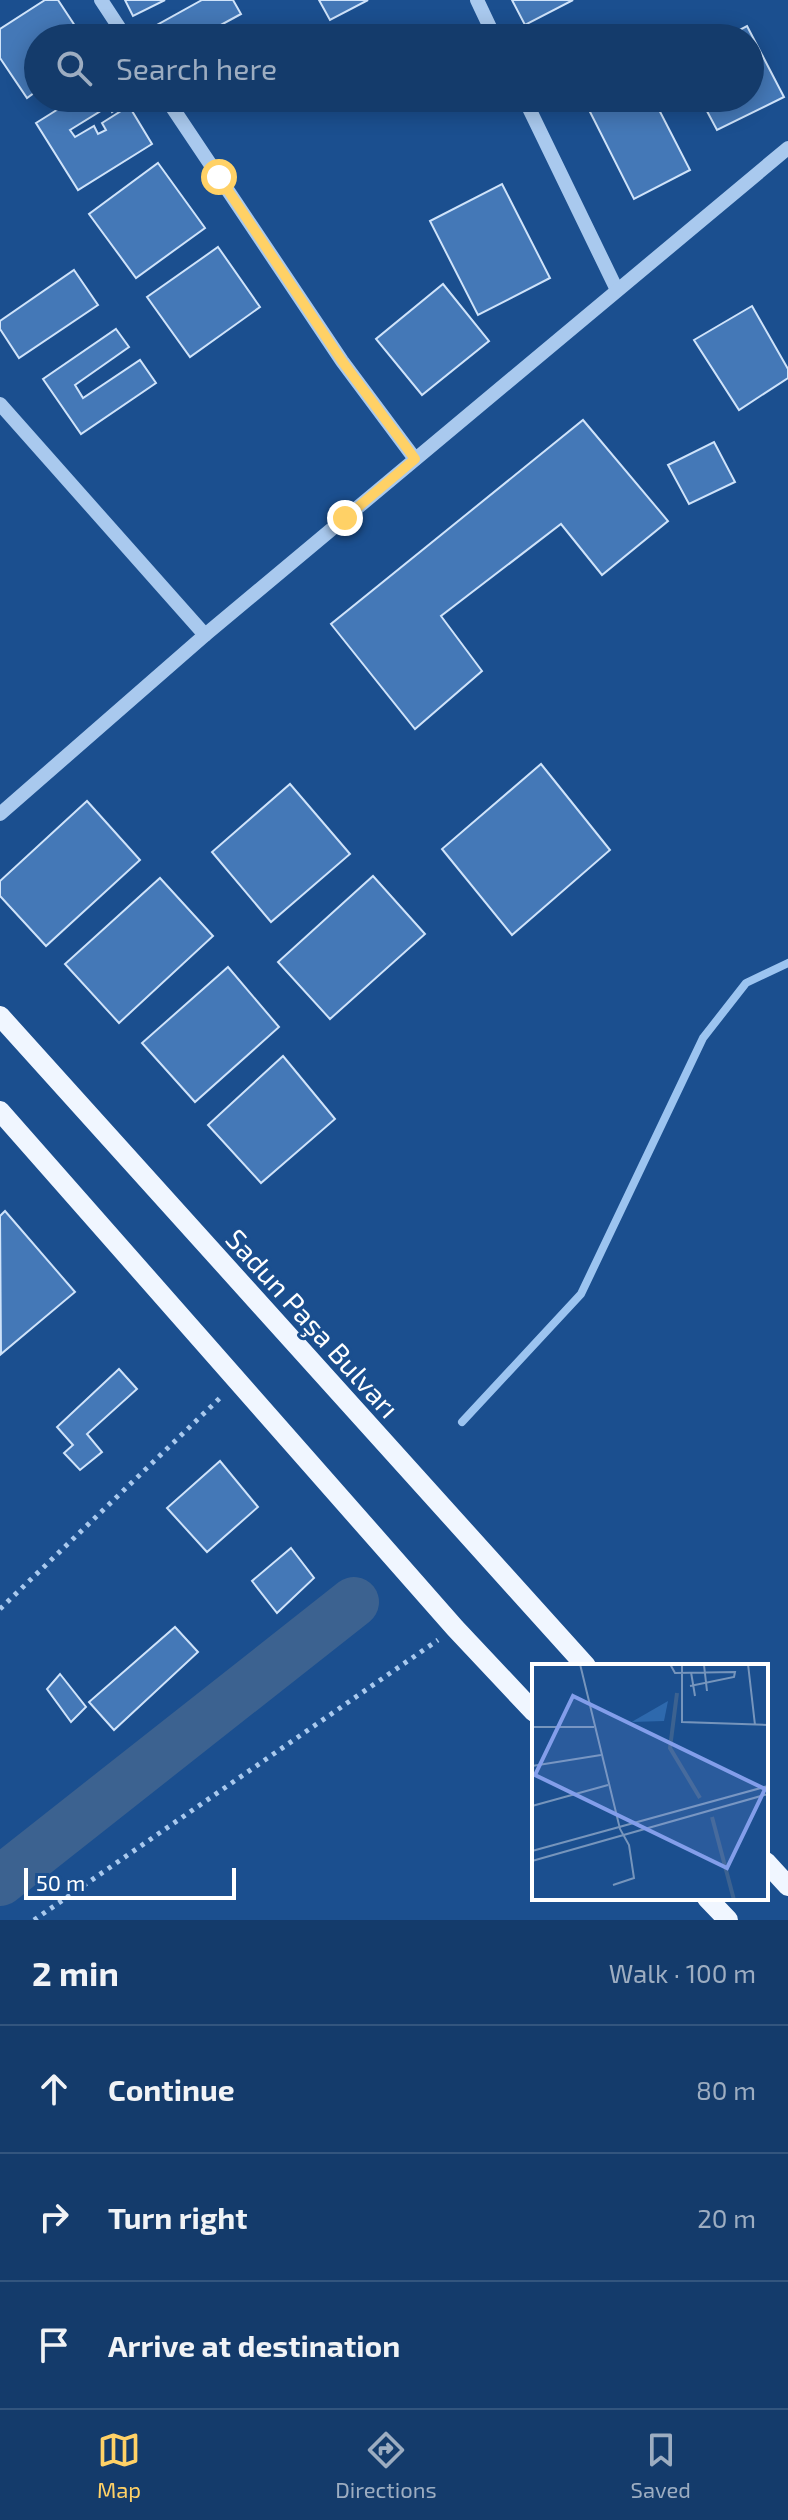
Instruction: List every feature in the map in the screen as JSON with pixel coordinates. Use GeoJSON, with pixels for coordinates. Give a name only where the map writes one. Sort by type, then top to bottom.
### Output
{"type":"FeatureCollection","features":[{"type":"Feature","properties":{"kind":"main road","name":"Sadun Paşa Bulvarı"},"geometry":{"type":"LineString","coordinates":[[0,1016],[584,1664]]}},
{"type":"Feature","properties":{"kind":"main road"},"geometry":{"type":"LineString","coordinates":[[0,1111],[455,1628],[532,1710]]}},
{"type":"Feature","properties":{"kind":"main road"},"geometry":{"type":"LineString","coordinates":[[768,1864],[788,1886]]}},
{"type":"Feature","properties":{"kind":"main road"},"geometry":{"type":"LineString","coordinates":[[709,1900],[728,1920]]}},
{"type":"Feature","properties":{"kind":"street"},"geometry":{"type":"LineString","coordinates":[[101,0],[117,24]]}},
{"type":"Feature","properties":{"kind":"street"},"geometry":{"type":"LineString","coordinates":[[477,0],[488,24]]}},
{"type":"Feature","properties":{"kind":"street"},"geometry":{"type":"LineString","coordinates":[[175,112],[342,361],[415,459]]}},
{"type":"Feature","properties":{"kind":"street"},"geometry":{"type":"LineString","coordinates":[[531,112],[617,290]]}},
{"type":"Feature","properties":{"kind":"street"},"geometry":{"type":"LineString","coordinates":[[0,814],[205,635],[788,148]]}},
{"type":"Feature","properties":{"kind":"street"},"geometry":{"type":"LineString","coordinates":[[0,404],[205,635]]}},
{"type":"Feature","properties":{"kind":"path"},"geometry":{"type":"LineString","coordinates":[[0,1609],[237,1382]]}},
{"type":"Feature","properties":{"kind":"path"},"geometry":{"type":"LineString","coordinates":[[34,1920],[455,1628]]}},
{"type":"Feature","properties":{"kind":"building"},"geometry":{"type":"Polygon","coordinates":[[[45,0],[58,0],[74,24],[24,24],[24,94],[0,58],[0,29],[45,0]]]}},
{"type":"Feature","properties":{"kind":"building"},"geometry":{"type":"Polygon","coordinates":[[[125,0],[165,0],[133,16],[125,0]]]}},
{"type":"Feature","properties":{"kind":"building"},"geometry":{"type":"Polygon","coordinates":[[[202,0],[233,0],[241,14],[223,24],[159,24],[202,0]]]}},
{"type":"Feature","properties":{"kind":"building"},"geometry":{"type":"Polygon","coordinates":[[[319,0],[368,0],[330,20],[319,0]]]}},
{"type":"Feature","properties":{"kind":"building"},"geometry":{"type":"Polygon","coordinates":[[[512,0],[573,0],[527,24],[512,0]]]}},
{"type":"Feature","properties":{"kind":"building"},"geometry":{"type":"Polygon","coordinates":[[[764,59],[784,97],[764,107],[764,59]]]}},
{"type":"Feature","properties":{"kind":"building"},"geometry":{"type":"Polygon","coordinates":[[[54,112],[99,112],[70,130],[75,137],[94,126],[98,134],[106,130],[102,123],[119,112],[133,112],[152,144],[78,190],[36,123],[54,112]]]}},
{"type":"Feature","properties":{"kind":"building"},"geometry":{"type":"Polygon","coordinates":[[[590,112],[660,112],[690,170],[634,199],[590,112]]]}},
{"type":"Feature","properties":{"kind":"building"},"geometry":{"type":"Polygon","coordinates":[[[707,112],[754,112],[717,130],[707,112]]]}},
{"type":"Feature","properties":{"kind":"building"},"geometry":{"type":"Polygon","coordinates":[[[158,163],[205,228],[136,278],[89,214],[158,163]]]}},
{"type":"Feature","properties":{"kind":"building"},"geometry":{"type":"Polygon","coordinates":[[[502,184],[550,278],[478,315],[430,221],[502,184]]]}},
{"type":"Feature","properties":{"kind":"building"},"geometry":{"type":"Polygon","coordinates":[[[218,247],[260,307],[190,357],[147,297],[218,247]]]}},
{"type":"Feature","properties":{"kind":"building"},"geometry":{"type":"Polygon","coordinates":[[[74,270],[98,305],[19,358],[0,329],[0,321],[74,270]]]}},
{"type":"Feature","properties":{"kind":"building"},"geometry":{"type":"Polygon","coordinates":[[[443,284],[489,341],[422,395],[376,339],[443,284]]]}},
{"type":"Feature","properties":{"kind":"building"},"geometry":{"type":"Polygon","coordinates":[[[752,306],[788,369],[788,378],[739,410],[694,340],[752,306]]]}},
{"type":"Feature","properties":{"kind":"building"},"geometry":{"type":"Polygon","coordinates":[[[116,329],[129,347],[75,385],[83,398],[140,360],[156,383],[81,434],[43,379],[116,329]]]}},
{"type":"Feature","properties":{"kind":"building"},"geometry":{"type":"Polygon","coordinates":[[[583,420],[668,521],[602,575],[561,524],[441,616],[482,671],[415,729],[331,624],[583,420]]]}},
{"type":"Feature","properties":{"kind":"building"},"geometry":{"type":"Polygon","coordinates":[[[714,442],[735,482],[689,504],[668,465],[714,442]]]}},
{"type":"Feature","properties":{"kind":"building"},"geometry":{"type":"Polygon","coordinates":[[[541,764],[610,850],[512,935],[442,849],[541,764]]]}},
{"type":"Feature","properties":{"kind":"building"},"geometry":{"type":"Polygon","coordinates":[[[290,784],[350,854],[271,922],[212,852],[290,784]]]}},
{"type":"Feature","properties":{"kind":"building"},"geometry":{"type":"Polygon","coordinates":[[[87,801],[140,860],[46,946],[0,896],[0,881],[87,801]]]}},
{"type":"Feature","properties":{"kind":"building"},"geometry":{"type":"Polygon","coordinates":[[[373,876],[425,934],[330,1019],[278,962],[373,876]]]}},
{"type":"Feature","properties":{"kind":"building"},"geometry":{"type":"Polygon","coordinates":[[[160,878],[213,936],[119,1023],[65,964],[160,878]]]}},
{"type":"Feature","properties":{"kind":"building"},"geometry":{"type":"Polygon","coordinates":[[[228,967],[279,1027],[195,1102],[142,1043],[228,967]]]}},
{"type":"Feature","properties":{"kind":"building"},"geometry":{"type":"Polygon","coordinates":[[[283,1056],[335,1119],[261,1183],[208,1125],[283,1056]]]}},
{"type":"Feature","properties":{"kind":"building"},"geometry":{"type":"Polygon","coordinates":[[[5,1211],[75,1292],[1,1354],[0,1216],[5,1211]]]}},
{"type":"Feature","properties":{"kind":"building"},"geometry":{"type":"Polygon","coordinates":[[[119,1369],[137,1389],[87,1434],[102,1452],[80,1470],[64,1453],[73,1445],[57,1427],[119,1369]]]}},
{"type":"Feature","properties":{"kind":"building"},"geometry":{"type":"Polygon","coordinates":[[[220,1461],[258,1507],[207,1552],[167,1508],[220,1461]]]}},
{"type":"Feature","properties":{"kind":"building"},"geometry":{"type":"Polygon","coordinates":[[[291,1548],[314,1578],[277,1613],[252,1581],[291,1548]]]}},
{"type":"Feature","properties":{"kind":"building"},"geometry":{"type":"Polygon","coordinates":[[[175,1627],[198,1652],[114,1730],[89,1702],[175,1627]]]}},
{"type":"Feature","properties":{"kind":"building"},"geometry":{"type":"Polygon","coordinates":[[[60,1674],[86,1707],[71,1722],[47,1689],[60,1674]]]}},
{"type":"Feature","properties":{"kind":"waterway"},"geometry":{"type":"LineString","coordinates":[[462,1422],[581,1294],[703,1038],[746,983],[788,963]]}},
{"type":"Feature","properties":{"kind":"waterway"},"geometry":{"type":"LineString","coordinates":[[0,1881],[354,1602]]}},
{"type":"Feature","properties":{"kind":"route"},"geometry":{"type":"LineString","coordinates":[[219,177],[342,361],[415,459],[345,518]]}}]}
